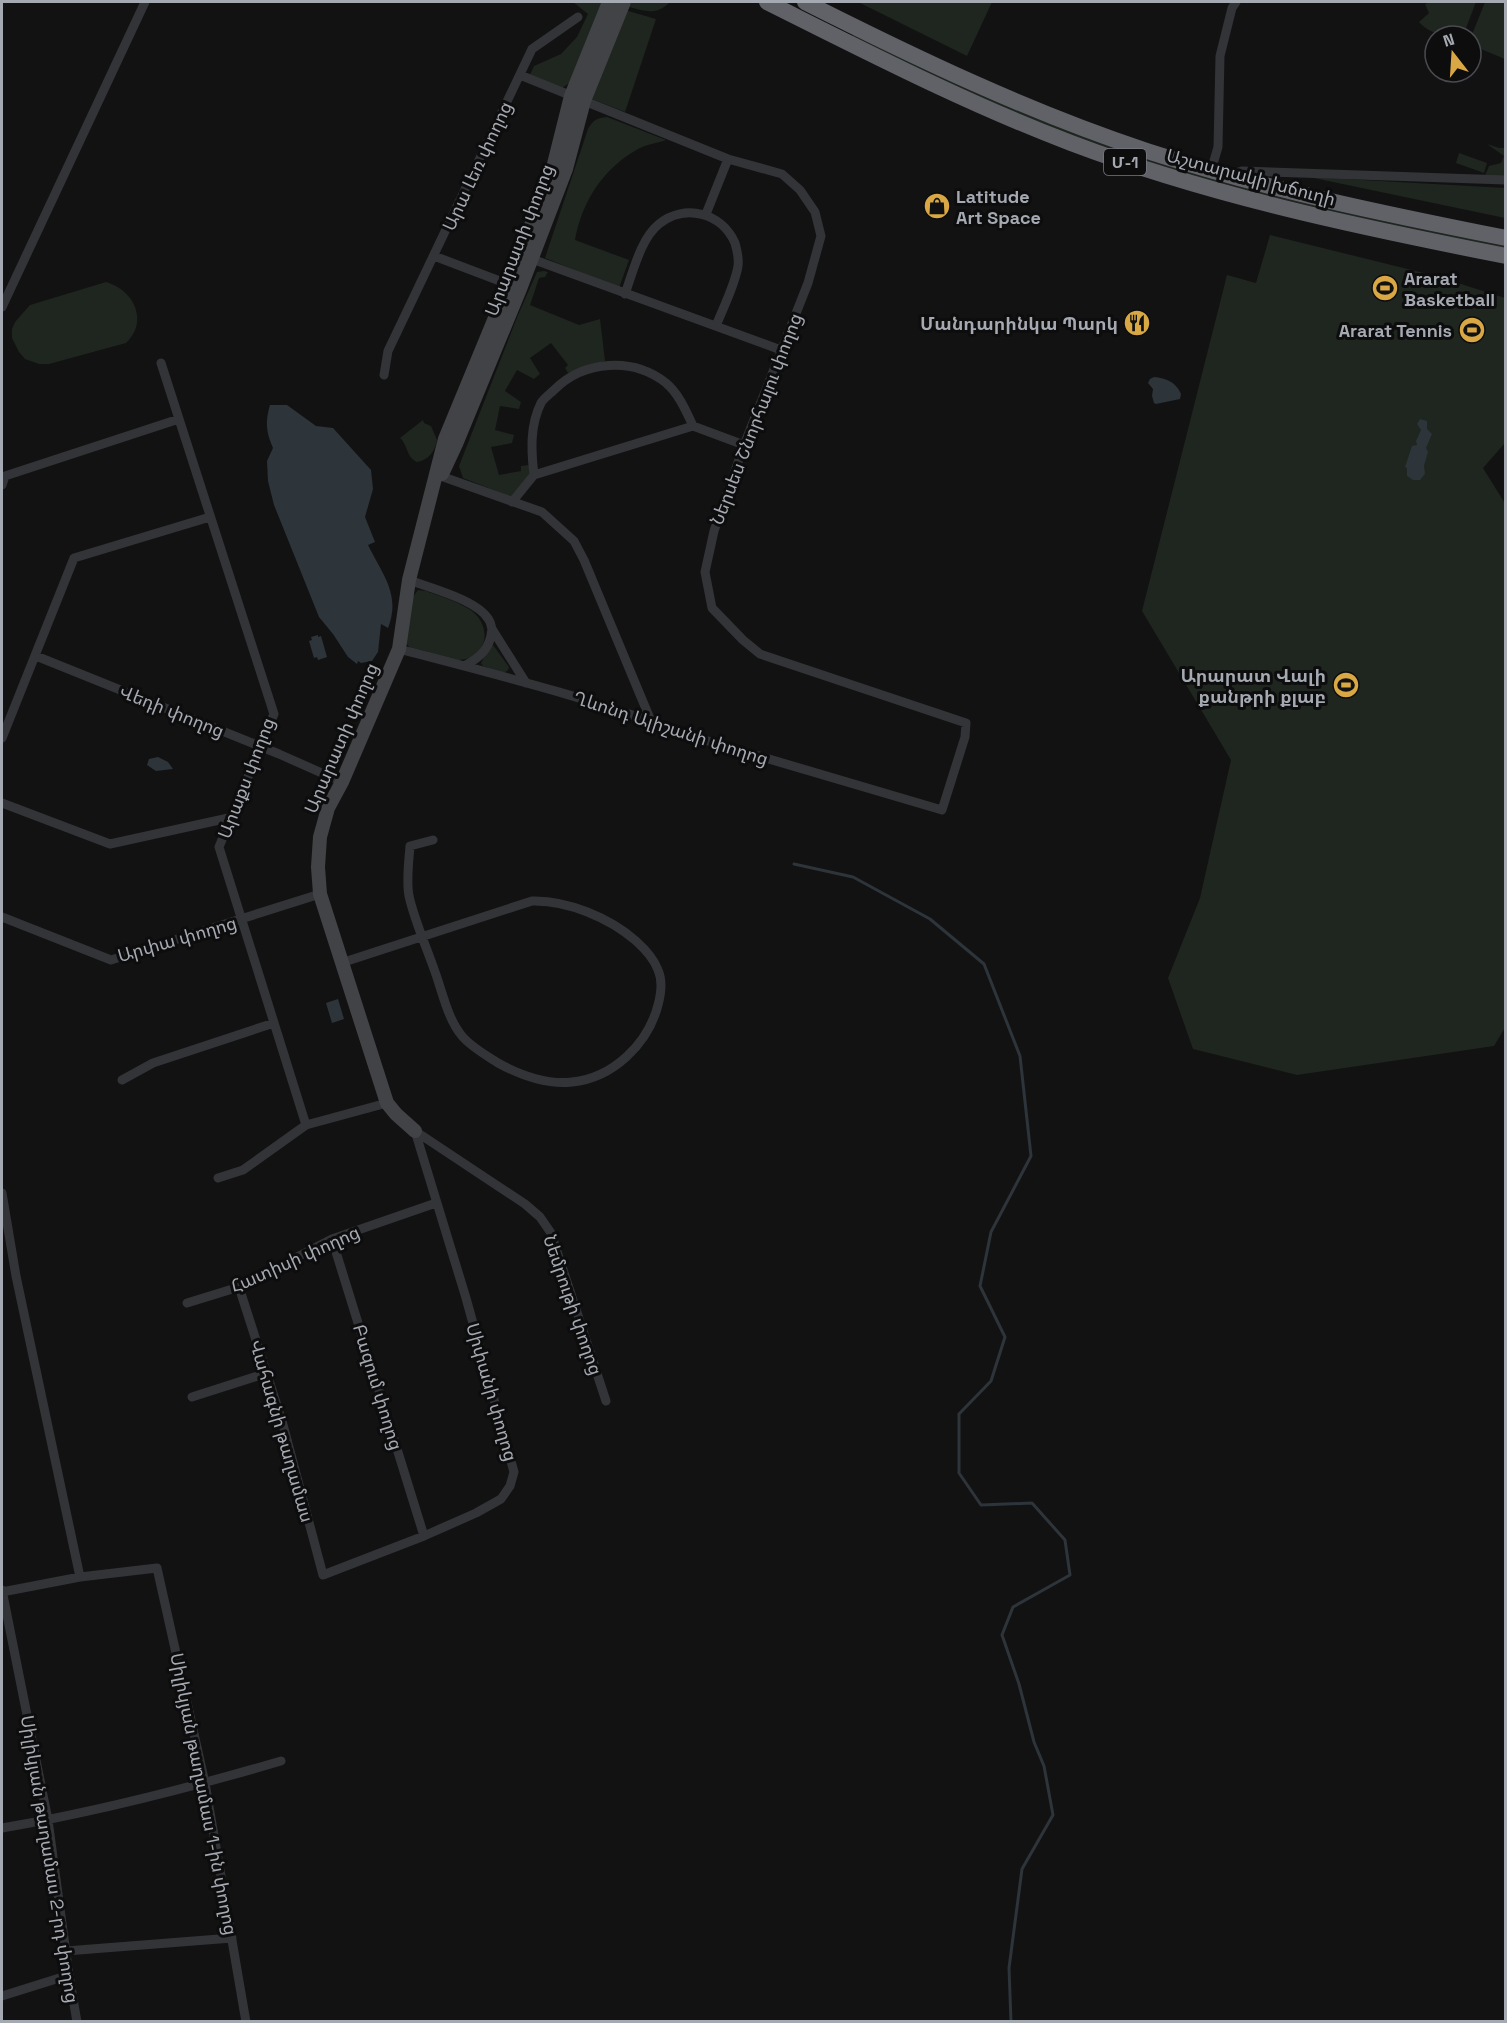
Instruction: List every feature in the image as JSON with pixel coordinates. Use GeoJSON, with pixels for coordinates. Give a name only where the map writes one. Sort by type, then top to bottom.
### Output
{"type":"FeatureCollection","features":[{"type":"Feature","properties":{"kind":"highway","name":"Աշտարակի խճուղի"},"geometry":{"type":"LineString","coordinates":[[767,2],[986,109],[1142,168],[1284,209],[1506,256]]}},
{"type":"Feature","properties":{"kind":"highway","name":"Աշտարակի խճուղի"},"geometry":{"type":"LineString","coordinates":[[806,2],[993,92],[1088,130],[1218,173],[1286,191],[1506,238]]}},
{"type":"Feature","properties":{"kind":"highway"},"geometry":{"type":"LineString","coordinates":[[841,39],[848,23]]}},
{"type":"Feature","properties":{"kind":"street"},"geometry":{"type":"LineString","coordinates":[[2,307],[145,2]]}},
{"type":"Feature","properties":{"kind":"street","name":"Արարատի փողոց"},"geometry":{"type":"LineString","coordinates":[[415,1131],[387,1103],[341,963],[320,894],[318,867],[320,837],[328,808],[342,782],[399,649],[409,580],[436,479],[456,444],[514,287],[609,2]]}},
{"type":"Feature","properties":{"kind":"street","name":"Արարատի փողոց"},"geometry":{"type":"LineString","coordinates":[[514,287],[532,259],[566,168],[578,98],[624,2]]}},
{"type":"Feature","properties":{"kind":"street"},"geometry":{"type":"LineString","coordinates":[[1236,2],[1232,8],[1220,56],[1218,173],[1242,171],[1506,180]]}},
{"type":"Feature","properties":{"kind":"street","name":"Արա Լեռ փողոց"},"geometry":{"type":"LineString","coordinates":[[384,375],[384,364],[388,351],[532,49],[578,17]]}},
{"type":"Feature","properties":{"kind":"street"},"geometry":{"type":"LineString","coordinates":[[520,75],[578,98]]}},
{"type":"Feature","properties":{"kind":"street","name":"Ներսես Շնորհալու փողոց"},"geometry":{"type":"LineString","coordinates":[[578,98],[728,159],[782,174],[800,190],[815,212],[821,236],[808,283],[744,445],[714,531],[705,572],[712,608],[760,654],[966,723],[965,737],[942,810]]}},
{"type":"Feature","properties":{"kind":"street"},"geometry":{"type":"LineString","coordinates":[[706,214],[728,159]]}},
{"type":"Feature","properties":{"kind":"street"},"geometry":{"type":"LineString","coordinates":[[625,294],[648,235],[659,223],[674,214],[690,212],[706,214],[720,222],[731,234],[737,249],[739,264],[716,326]]}},
{"type":"Feature","properties":{"kind":"street"},"geometry":{"type":"LineString","coordinates":[[434,256],[514,287]]}},
{"type":"Feature","properties":{"kind":"street"},"geometry":{"type":"LineString","coordinates":[[532,259],[781,350]]}},
{"type":"Feature","properties":{"kind":"street","name":"Արաքս փողոց"},"geometry":{"type":"LineString","coordinates":[[161,363],[274,714],[219,847],[306,1125]]}},
{"type":"Feature","properties":{"kind":"street"},"geometry":{"type":"LineString","coordinates":[[534,475],[533,426],[542,401],[562,381],[585,369],[614,364],[641,369],[667,384],[684,404],[693,426]]}},
{"type":"Feature","properties":{"kind":"street"},"geometry":{"type":"LineString","coordinates":[[2,485],[5,476],[179,419]]}},
{"type":"Feature","properties":{"kind":"street"},"geometry":{"type":"LineString","coordinates":[[512,502],[534,475],[693,426],[744,445]]}},
{"type":"Feature","properties":{"kind":"street"},"geometry":{"type":"LineString","coordinates":[[436,479],[542,512],[574,541],[651,721]]}},
{"type":"Feature","properties":{"kind":"street"},"geometry":{"type":"LineString","coordinates":[[2,738],[74,558],[210,517]]}},
{"type":"Feature","properties":{"kind":"street"},"geometry":{"type":"LineString","coordinates":[[409,580],[470,603],[489,620],[492,629],[526,682]]}},
{"type":"Feature","properties":{"kind":"street"},"geometry":{"type":"LineString","coordinates":[[464,666],[477,659],[486,650],[491,641],[492,629]]}},
{"type":"Feature","properties":{"kind":"street","name":"Ղևոնդ Ալիշանի փողոց"},"geometry":{"type":"LineString","coordinates":[[399,649],[526,682],[695,737],[942,810]]}},
{"type":"Feature","properties":{"kind":"street","name":"Վեդի փողոց"},"geometry":{"type":"LineString","coordinates":[[36,656],[262,747],[342,782]]}},
{"type":"Feature","properties":{"kind":"street"},"geometry":{"type":"LineString","coordinates":[[2,802],[110,844],[233,817]]}},
{"type":"Feature","properties":{"kind":"street"},"geometry":{"type":"LineString","coordinates":[[341,963],[423,937],[532,901],[550,901],[582,910],[632,937],[652,958],[661,981],[660,995],[652,1025],[644,1039],[632,1052],[604,1072],[594,1077],[561,1083],[526,1076],[508,1068],[490,1058],[462,1036],[453,1022],[423,937],[409,895],[410,846],[433,840]]}},
{"type":"Feature","properties":{"kind":"street","name":"Արփա փողոց"},"geometry":{"type":"LineString","coordinates":[[2,917],[111,960],[241,921],[320,894]]}},
{"type":"Feature","properties":{"kind":"street"},"geometry":{"type":"LineString","coordinates":[[122,1080],[153,1063],[274,1023]]}},
{"type":"Feature","properties":{"kind":"street"},"geometry":{"type":"LineString","coordinates":[[218,1178],[243,1170],[306,1125],[387,1103]]}},
{"type":"Feature","properties":{"kind":"street","name":"Սիփանի փողոց"},"geometry":{"type":"LineString","coordinates":[[323,1575],[476,1513],[501,1499],[510,1486],[514,1472],[466,1298],[415,1131]]}},
{"type":"Feature","properties":{"kind":"street","name":"Նեմրութի փողոց"},"geometry":{"type":"LineString","coordinates":[[415,1131],[525,1204],[540,1217],[551,1233],[606,1401]]}},
{"type":"Feature","properties":{"kind":"street"},"geometry":{"type":"LineString","coordinates":[[2,1193],[16,1276],[80,1577],[2,1591]]}},
{"type":"Feature","properties":{"kind":"street","name":"Հատիսի փողոց"},"geometry":{"type":"LineString","coordinates":[[188,1303],[239,1287],[332,1239],[436,1203]]}},
{"type":"Feature","properties":{"kind":"street","name":"Բազում փողոց"},"geometry":{"type":"LineString","coordinates":[[332,1239],[424,1536]]}},
{"type":"Feature","properties":{"kind":"street","name":"Վահագնի թաղամաս"},"geometry":{"type":"LineString","coordinates":[[239,1287],[282,1421],[323,1575]]}},
{"type":"Feature","properties":{"kind":"street"},"geometry":{"type":"LineString","coordinates":[[192,1397],[267,1373]]}},
{"type":"Feature","properties":{"kind":"street","name":"Սիլիկյան թաղամաս 1-ին փողոց"},"geometry":{"type":"LineString","coordinates":[[80,1577],[157,1568],[205,1783],[246,2022]]}},
{"type":"Feature","properties":{"kind":"street","name":"Սիլիկյան թաղամաս 2-րդ փողոց"},"geometry":{"type":"LineString","coordinates":[[2,1591],[48,1820],[77,2022]]}},
{"type":"Feature","properties":{"kind":"street"},"geometry":{"type":"LineString","coordinates":[[2,1828],[48,1820],[205,1783],[281,1761]]}},
{"type":"Feature","properties":{"kind":"street"},"geometry":{"type":"LineString","coordinates":[[66,1951],[232,1938]]}},
{"type":"Feature","properties":{"kind":"street"},"geometry":{"type":"LineString","coordinates":[[2,1996],[69,1975]]}},
{"type":"Feature","properties":{"kind":"shaded area"},"geometry":{"type":"Polygon","coordinates":[[[573,2],[605,2],[571,82],[562,88],[530,75],[534,66],[561,54],[577,37],[588,14],[573,2]]]}},
{"type":"Feature","properties":{"kind":"shaded area"},"geometry":{"type":"Polygon","coordinates":[[[632,2],[670,2],[660,9],[651,11],[629,7],[632,2]]]}},
{"type":"Feature","properties":{"kind":"shaded area"},"geometry":{"type":"Polygon","coordinates":[[[858,2],[992,2],[967,56],[858,2]]]}},
{"type":"Feature","properties":{"kind":"shaded area"},"geometry":{"type":"Polygon","coordinates":[[[1476,2],[1468,24],[1423,24],[1423,26],[1419,22],[1429,13],[1425,4],[1476,2]]]}},
{"type":"Feature","properties":{"kind":"shaded area"},"geometry":{"type":"Polygon","coordinates":[[[1485,2],[1505,2],[1505,59],[1483,50],[1483,24],[1476,24],[1485,2]]]}},
{"type":"Feature","properties":{"kind":"shaded area"},"geometry":{"type":"Polygon","coordinates":[[[625,10],[656,19],[625,112],[592,99],[625,10]]]}},
{"type":"Feature","properties":{"kind":"shaded area"},"geometry":{"type":"Polygon","coordinates":[[[854,32],[1047,120],[1505,242],[1505,250],[1427,234],[1209,182],[1041,125],[851,39],[854,32]]]}},
{"type":"Feature","properties":{"kind":"shaded area"},"geometry":{"type":"Polygon","coordinates":[[[607,117],[666,140],[640,148],[605,175],[589,199],[578,226],[575,240],[629,260],[619,288],[545,258],[588,129],[596,120],[607,117]]]}},
{"type":"Feature","properties":{"kind":"shaded area"},"geometry":{"type":"Polygon","coordinates":[[[1487,144],[1505,148],[1505,179],[1484,178],[1489,166],[1501,163],[1504,156],[1487,144]]]}},
{"type":"Feature","properties":{"kind":"shaded area"},"geometry":{"type":"Polygon","coordinates":[[[1459,153],[1487,163],[1484,173],[1456,163],[1459,153]]]}},
{"type":"Feature","properties":{"kind":"shaded area"},"geometry":{"type":"Polygon","coordinates":[[[1309,177],[1505,188],[1505,218],[1309,177]]]}},
{"type":"Feature","properties":{"kind":"shaded area","name":"Արարատ Վալի քանթրի քլաբ"},"geometry":{"type":"Polygon","coordinates":[[[1270,235],[1436,276],[1505,298],[1505,443],[1483,468],[1506,505],[1506,1026],[1494,1046],[1297,1075],[1193,1049],[1168,978],[1200,898],[1231,760],[1142,611],[1227,275],[1256,283],[1270,235]]]}},
{"type":"Feature","properties":{"kind":"shaded area"},"geometry":{"type":"Polygon","coordinates":[[[537,272],[548,272],[545,277],[539,278],[530,305],[579,325],[600,319],[605,361],[568,373],[565,368],[568,365],[551,343],[530,358],[540,374],[534,379],[517,370],[505,391],[521,402],[519,409],[500,406],[495,430],[514,435],[512,443],[491,447],[499,475],[521,471],[521,466],[529,465],[531,475],[511,497],[463,478],[459,466],[518,315],[537,272]]]}},
{"type":"Feature","properties":{"kind":"shaded area"},"geometry":{"type":"Polygon","coordinates":[[[106,282],[124,292],[135,307],[137,325],[126,343],[49,364],[39,364],[25,359],[12,338],[12,329],[30,305],[106,282]]]}},
{"type":"Feature","properties":{"kind":"shaded area"},"geometry":{"type":"Polygon","coordinates":[[[1154,377],[1173,384],[1181,394],[1180,399],[1154,403],[1153,389],[1148,383],[1154,377]]]}},
{"type":"Feature","properties":{"kind":"shaded area"},"geometry":{"type":"Polygon","coordinates":[[[270,405],[287,405],[316,426],[333,428],[371,470],[373,489],[365,517],[375,542],[368,545],[388,585],[392,605],[388,628],[381,624],[378,652],[372,661],[361,663],[358,661],[357,664],[348,657],[319,617],[274,505],[268,481],[267,461],[273,448],[267,427],[270,405]]]}},
{"type":"Feature","properties":{"kind":"shaded area"},"geometry":{"type":"Polygon","coordinates":[[[1420,419],[1427,421],[1427,429],[1432,434],[1426,448],[1428,452],[1424,466],[1425,474],[1420,480],[1413,480],[1407,476],[1405,467],[1412,446],[1417,445],[1416,441],[1421,430],[1417,424],[1420,419]]]}},
{"type":"Feature","properties":{"kind":"shaded area"},"geometry":{"type":"Polygon","coordinates":[[[423,420],[431,426],[437,440],[431,454],[417,462],[413,460],[400,438],[423,420]]]}},
{"type":"Feature","properties":{"kind":"shaded area"},"geometry":{"type":"Polygon","coordinates":[[[418,590],[453,601],[476,615],[484,631],[482,647],[477,653],[470,658],[449,660],[410,648],[405,642],[412,598],[418,590]]]}},
{"type":"Feature","properties":{"kind":"shaded area"},"geometry":{"type":"Polygon","coordinates":[[[318,635],[318,637],[321,636],[327,657],[318,660],[317,657],[314,658],[309,641],[312,640],[311,637],[318,635]]]}},
{"type":"Feature","properties":{"kind":"shaded area"},"geometry":{"type":"Polygon","coordinates":[[[493,645],[509,667],[504,673],[483,666],[481,663],[493,645]]]}},
{"type":"Feature","properties":{"kind":"shaded area"},"geometry":{"type":"Polygon","coordinates":[[[158,757],[168,762],[173,769],[156,771],[147,765],[149,759],[158,757]]]}},
{"type":"Feature","properties":{"kind":"shaded area"},"geometry":{"type":"Polygon","coordinates":[[[338,999],[344,1019],[332,1023],[326,1003],[338,999]]]}},
{"type":"Feature","properties":{"kind":"waterway"},"geometry":{"type":"LineString","coordinates":[[794,864],[853,877],[930,919],[984,964],[1020,1056],[1031,1156],[991,1232],[980,1286],[1005,1337],[991,1381],[959,1414],[959,1473],[981,1505],[1032,1503],[1065,1540],[1070,1575],[1013,1607],[1002,1635],[1019,1684],[1034,1742],[1044,1766],[1053,1815],[1022,1869],[1009,1968],[1011,2022]]}},
{"type":"Feature","properties":{"kind":"place","name":"Latitude Art Space"},"geometry":{"type":"Point","coordinates":[937,206]}},
{"type":"Feature","properties":{"kind":"place","name":"Ararat Basketball"},"geometry":{"type":"Point","coordinates":[1385,288]}},
{"type":"Feature","properties":{"kind":"place","name":"Մանդարինկա Պարկ"},"geometry":{"type":"Point","coordinates":[1137,323]}},
{"type":"Feature","properties":{"kind":"place","name":"Ararat Tennis"},"geometry":{"type":"Point","coordinates":[1472,330]}},
{"type":"Feature","properties":{"kind":"place","name":"Արարատ Վալի քանթրի քլաբ"},"geometry":{"type":"Point","coordinates":[1346,685]}}]}
